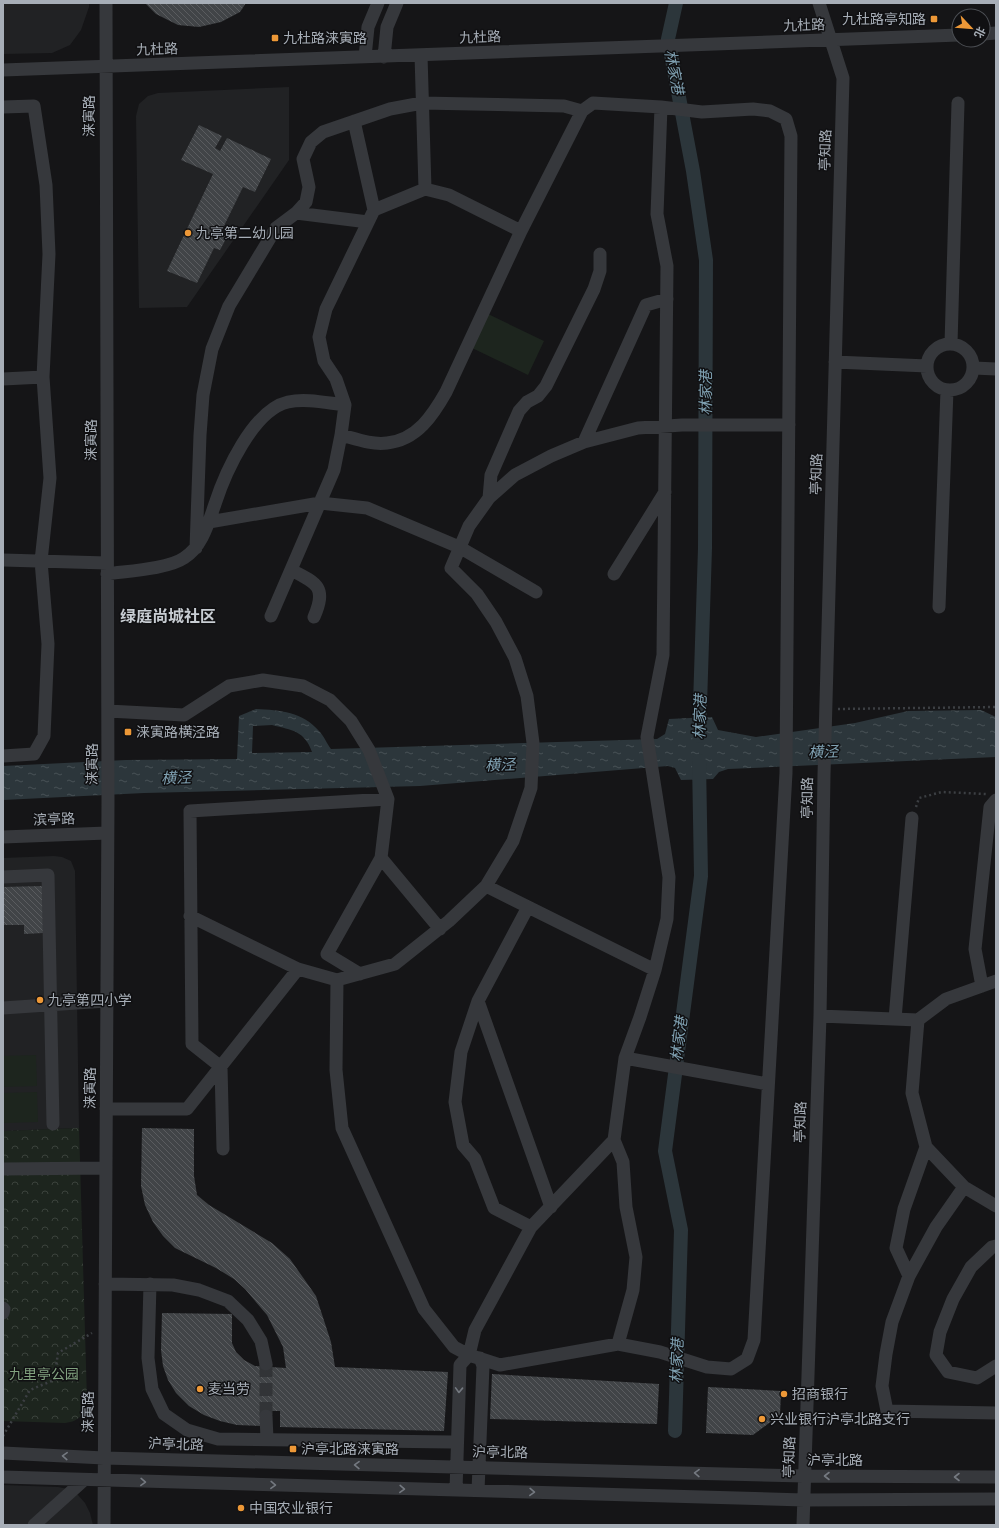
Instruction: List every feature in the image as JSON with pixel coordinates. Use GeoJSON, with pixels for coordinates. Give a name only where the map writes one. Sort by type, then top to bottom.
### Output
{"type":"FeatureCollection","features":[{"type":"Feature","properties":{"kind":"street","name":"涞寅路"},"geometry":{"type":"LineString","coordinates":[[104,1525],[108,801],[106,3]]}},
{"type":"Feature","properties":{"kind":"street"},"geometry":{"type":"LineString","coordinates":[[365,57],[368,27],[378,3]]}},
{"type":"Feature","properties":{"kind":"street"},"geometry":{"type":"LineString","coordinates":[[384,56],[387,27],[398,3]]}},
{"type":"Feature","properties":{"kind":"street","name":"亭知路"},"geometry":{"type":"LineString","coordinates":[[803,1525],[820,1016],[825,709],[843,78],[819,3]]}},
{"type":"Feature","properties":{"kind":"street","name":"九杜路"},"geometry":{"type":"LineString","coordinates":[[3,70],[951,34]]}},
{"type":"Feature","properties":{"kind":"street"},"geometry":{"type":"LineString","coordinates":[[421,55],[425,189]]}},
{"type":"Feature","properties":{"kind":"street"},"geometry":{"type":"LineString","coordinates":[[196,548],[203,395],[212,349],[228,306],[276,228],[296,213],[306,202],[309,188],[303,159],[311,142],[323,132],[354,121],[390,109],[422,103],[564,106],[582,111]]}},
{"type":"Feature","properties":{"kind":"street"},"geometry":{"type":"LineString","coordinates":[[337,980],[336,1070],[342,1128],[424,1309],[454,1346],[474,1356],[500,1365],[618,1344],[660,1352],[707,1367],[731,1369],[747,1359],[754,1340],[786,773],[791,136],[786,119],[770,111],[753,109],[702,112],[661,107],[593,103],[582,111],[521,231],[446,392],[435,412],[421,428],[405,438],[387,443],[368,442],[341,435]]}},
{"type":"Feature","properties":{"kind":"street"},"geometry":{"type":"LineString","coordinates":[[951,344],[958,103]]}},
{"type":"Feature","properties":{"kind":"street"},"geometry":{"type":"LineString","coordinates":[[3,107],[34,106],[46,185],[49,254],[43,377],[50,478],[41,561],[48,644],[44,736],[34,754],[3,756]]}},
{"type":"Feature","properties":{"kind":"street"},"geometry":{"type":"LineString","coordinates":[[618,1344],[632,1290],[636,1257],[626,1207],[623,1162],[614,1140],[625,1058],[655,970],[667,919],[669,877],[647,737],[663,655],[667,266],[657,214],[661,107]]}},
{"type":"Feature","properties":{"kind":"street"},"geometry":{"type":"LineString","coordinates":[[271,616],[334,470],[341,435],[345,405],[336,379],[324,361],[319,337],[326,309],[371,216],[354,121]]}},
{"type":"Feature","properties":{"kind":"street"},"geometry":{"type":"LineString","coordinates":[[296,213],[371,216],[425,189],[449,195],[521,231]]}},
{"type":"Feature","properties":{"kind":"street"},"geometry":{"type":"LineString","coordinates":[[489,498],[491,475],[519,411],[527,402],[538,396],[546,386],[594,289],[600,271],[600,254]]}},
{"type":"Feature","properties":{"kind":"street"},"geometry":{"type":"LineString","coordinates":[[584,442],[646,305],[667,299]]}},
{"type":"Feature","properties":{"kind":"street"},"geometry":{"type":"LineString","coordinates":[[944,344],[951,344],[958,345],[970,354],[974,368],[968,383],[955,390],[947,390],[934,384],[928,372],[927,366],[928,358],[937,348],[944,344]]}},
{"type":"Feature","properties":{"kind":"street"},"geometry":{"type":"LineString","coordinates":[[835,362],[927,366]]}},
{"type":"Feature","properties":{"kind":"street"},"geometry":{"type":"LineString","coordinates":[[974,368],[996,369]]}},
{"type":"Feature","properties":{"kind":"street"},"geometry":{"type":"LineString","coordinates":[[3,379],[43,377]]}},
{"type":"Feature","properties":{"kind":"street"},"geometry":{"type":"LineString","coordinates":[[939,607],[947,390]]}},
{"type":"Feature","properties":{"kind":"street"},"geometry":{"type":"LineString","coordinates":[[3,560],[41,561],[107,568],[169,565],[183,559],[196,548],[209,522],[221,486],[235,456],[252,430],[269,411],[287,402],[309,400],[345,405]]}},
{"type":"Feature","properties":{"kind":"street"},"geometry":{"type":"LineString","coordinates":[[190,916],[298,969],[337,980],[395,964],[440,928],[486,886],[513,841],[531,788],[533,743],[527,696],[515,658],[496,622],[477,594],[451,568],[469,526],[489,498],[515,475],[550,456],[584,442],[638,428],[682,425],[789,425]]}},
{"type":"Feature","properties":{"kind":"street"},"geometry":{"type":"LineString","coordinates":[[614,574],[665,492]]}},
{"type":"Feature","properties":{"kind":"street"},"geometry":{"type":"LineString","coordinates":[[209,522],[320,502],[367,508],[460,547],[536,592]]}},
{"type":"Feature","properties":{"kind":"street"},"geometry":{"type":"LineString","coordinates":[[291,570],[308,579],[317,586],[321,596],[319,606],[314,617]]}},
{"type":"Feature","properties":{"kind":"street"},"geometry":{"type":"LineString","coordinates":[[108,711],[184,715],[229,686],[263,680],[303,686],[330,700],[351,721],[369,750],[388,799],[381,858],[327,954],[360,974]]}},
{"type":"Feature","properties":{"kind":"street"},"geometry":{"type":"LineString","coordinates":[[982,986],[975,949],[992,797]]}},
{"type":"Feature","properties":{"kind":"street"},"geometry":{"type":"LineString","coordinates":[[221,1067],[192,1044],[190,811],[388,799]]}},
{"type":"Feature","properties":{"kind":"street"},"geometry":{"type":"LineString","coordinates":[[895,1019],[912,818]]}},
{"type":"Feature","properties":{"kind":"street","name":"滨亭路"},"geometry":{"type":"LineString","coordinates":[[3,837],[107,833]]}},
{"type":"Feature","properties":{"kind":"street"},"geometry":{"type":"LineString","coordinates":[[381,858],[440,928]]}},
{"type":"Feature","properties":{"kind":"street"},"geometry":{"type":"LineString","coordinates":[[3,877],[48,875],[53,1124]]}},
{"type":"Feature","properties":{"kind":"street"},"geometry":{"type":"LineString","coordinates":[[486,886],[655,970]]}},
{"type":"Feature","properties":{"kind":"street"},"geometry":{"type":"LineString","coordinates":[[528,907],[478,1001],[461,1052],[455,1102],[463,1145],[475,1159],[494,1208],[531,1227]]}},
{"type":"Feature","properties":{"kind":"street"},"geometry":{"type":"LineString","coordinates":[[106,1109],[188,1109],[298,969]]}},
{"type":"Feature","properties":{"kind":"street"},"geometry":{"type":"LineString","coordinates":[[820,1016],[918,1020],[946,999],[996,981]]}},
{"type":"Feature","properties":{"kind":"street"},"geometry":{"type":"LineString","coordinates":[[3,1008],[106,1001]]}},
{"type":"Feature","properties":{"kind":"street"},"geometry":{"type":"LineString","coordinates":[[478,1001],[551,1207]]}},
{"type":"Feature","properties":{"kind":"street"},"geometry":{"type":"LineString","coordinates":[[918,1020],[912,1093],[926,1147],[964,1187],[996,1206]]}},
{"type":"Feature","properties":{"kind":"street"},"geometry":{"type":"LineString","coordinates":[[625,1058],[768,1084]]}},
{"type":"Feature","properties":{"kind":"street"},"geometry":{"type":"LineString","coordinates":[[221,1067],[223,1149]]}},
{"type":"Feature","properties":{"kind":"street"},"geometry":{"type":"LineString","coordinates":[[478,1491],[483,1366],[474,1356],[475,1330],[531,1227],[614,1140]]}},
{"type":"Feature","properties":{"kind":"street"},"geometry":{"type":"LineString","coordinates":[[909,1276],[896,1248],[904,1209],[926,1147]]}},
{"type":"Feature","properties":{"kind":"street"},"geometry":{"type":"LineString","coordinates":[[3,1169],[106,1168]]}},
{"type":"Feature","properties":{"kind":"street"},"geometry":{"type":"LineString","coordinates":[[964,1187],[936,1228],[909,1276],[892,1322],[882,1386],[887,1411],[996,1413]]}},
{"type":"Feature","properties":{"kind":"street"},"geometry":{"type":"LineString","coordinates":[[996,1246],[992,1247],[971,1267],[954,1299],[940,1332],[936,1355],[948,1372],[978,1378],[996,1366]]}},
{"type":"Feature","properties":{"kind":"street"},"geometry":{"type":"LineString","coordinates":[[105,1284],[173,1285],[199,1290],[228,1301],[248,1320],[261,1340],[266,1364]]}},
{"type":"Feature","properties":{"kind":"street"},"geometry":{"type":"LineString","coordinates":[[150,1284],[148,1358],[152,1389],[164,1414],[187,1430],[218,1439],[452,1442]]}},
{"type":"Feature","properties":{"kind":"street"},"geometry":{"type":"LineString","coordinates":[[3,1308],[3,1313]]}},
{"type":"Feature","properties":{"kind":"street"},"geometry":{"type":"LineString","coordinates":[[456,1490],[460,1365],[474,1356]]}},
{"type":"Feature","properties":{"kind":"street"},"geometry":{"type":"LineString","coordinates":[[266,1416],[266,1439]]}},
{"type":"Feature","properties":{"kind":"street","name":"沪亭北路"},"geometry":{"type":"LineString","coordinates":[[3,1453],[104,1458],[804,1476],[996,1477]]}},
{"type":"Feature","properties":{"kind":"street"},"geometry":{"type":"LineString","coordinates":[[3,1477],[804,1500],[996,1499]]}},
{"type":"Feature","properties":{"kind":"street"},"geometry":{"type":"LineString","coordinates":[[34,1525],[84,1480]]}},
{"type":"Feature","properties":{"kind":"path"},"geometry":{"type":"LineString","coordinates":[[825,709],[996,707]]}},
{"type":"Feature","properties":{"kind":"path"},"geometry":{"type":"LineString","coordinates":[[912,818],[919,798],[942,792],[992,797]]}},
{"type":"Feature","properties":{"kind":"path"},"geometry":{"type":"LineString","coordinates":[[3,1436],[30,1390],[54,1380],[58,1353],[105,1326]]}},
{"type":"Feature","properties":{"kind":"shaded area"},"geometry":{"type":"Polygon","coordinates":[[[3,3],[89,3],[89,7],[81,30],[70,45],[52,53],[3,54],[3,3]]]}},
{"type":"Feature","properties":{"kind":"shaded area","name":"九亭第二幼儿园"},"geometry":{"type":"Polygon","coordinates":[[[289,87],[289,160],[187,307],[139,308],[136,116],[139,104],[148,96],[158,93],[289,87]]]}},
{"type":"Feature","properties":{"kind":"shaded area","name":"九亭第四小学"},"geometry":{"type":"Polygon","coordinates":[[[62,857],[71,861],[75,871],[79,1128],[3,1131],[3,858],[62,857]]]}},
{"type":"Feature","properties":{"kind":"shaded area"},"geometry":{"type":"Polygon","coordinates":[[[3,1485],[58,1487],[68,1489],[78,1495],[85,1503],[90,1513],[93,1525],[3,1525],[3,1485]]]}},
{"type":"Feature","properties":{"kind":"green space"},"geometry":{"type":"Polygon","coordinates":[[[488,314],[544,341],[528,375],[472,348],[488,314]]]}},
{"type":"Feature","properties":{"kind":"green space"},"geometry":{"type":"Polygon","coordinates":[[[36,1055],[37,1086],[3,1087],[3,1056],[36,1055]]]}},
{"type":"Feature","properties":{"kind":"green space"},"geometry":{"type":"Polygon","coordinates":[[[37,1092],[38,1122],[3,1123],[3,1093],[37,1092]]]}},
{"type":"Feature","properties":{"kind":"green space","name":"九里亭公园"},"geometry":{"type":"Polygon","coordinates":[[[79,1128],[87,1401],[82,1414],[74,1421],[70,1422],[3,1421],[3,1131],[79,1128]]]}},
{"type":"Feature","properties":{"kind":"water","name":"横泾"},"geometry":{"type":"Polygon","coordinates":[[[256,709],[290,713],[313,725],[331,749],[657,739],[665,734],[669,719],[712,717],[718,730],[756,737],[855,723],[908,711],[981,710],[996,717],[996,757],[728,769],[719,772],[713,779],[681,780],[675,768],[668,766],[420,786],[144,793],[3,800],[3,766],[126,760],[237,759],[239,716],[256,709]],[[272,725],[253,726],[252,753],[312,752],[306,740],[297,732],[272,725]]]}},
{"type":"Feature","properties":{"kind":"building"},"geometry":{"type":"Polygon","coordinates":[[[145,3],[246,3],[240,12],[221,22],[199,27],[178,25],[156,14],[145,3]]]}},
{"type":"Feature","properties":{"kind":"building"},"geometry":{"type":"Polygon","coordinates":[[[199,125],[222,136],[215,148],[220,151],[227,138],[271,159],[255,192],[243,187],[220,234],[227,237],[220,250],[214,248],[197,283],[167,271],[213,174],[181,160],[199,125]]]}},
{"type":"Feature","properties":{"kind":"building"},"geometry":{"type":"Polygon","coordinates":[[[43,886],[43,933],[24,934],[24,925],[3,925],[3,887],[43,886]]]}},
{"type":"Feature","properties":{"kind":"building"},"geometry":{"type":"Polygon","coordinates":[[[142,1128],[194,1129],[194,1176],[197,1195],[209,1205],[272,1243],[290,1259],[316,1296],[331,1342],[335,1367],[448,1372],[444,1431],[280,1427],[280,1411],[264,1411],[264,1426],[237,1425],[204,1415],[189,1406],[176,1393],[168,1380],[163,1366],[161,1350],[162,1313],[232,1314],[232,1343],[236,1352],[244,1360],[255,1366],[286,1368],[283,1347],[267,1315],[245,1289],[234,1279],[216,1268],[175,1248],[163,1236],[153,1222],[145,1205],[141,1186],[142,1128]]]}},
{"type":"Feature","properties":{"kind":"building"},"geometry":{"type":"Polygon","coordinates":[[[492,1374],[659,1384],[657,1424],[490,1419],[492,1374]]]}},
{"type":"Feature","properties":{"kind":"building"},"geometry":{"type":"Polygon","coordinates":[[[708,1387],[781,1391],[780,1415],[753,1435],[706,1433],[708,1387]]]}},
{"type":"Feature","properties":{"kind":"waterway","name":"林家港"},"geometry":{"type":"LineString","coordinates":[[676,3],[668,39],[693,171],[706,260],[705,548],[699,736]]}},
{"type":"Feature","properties":{"kind":"waterway","name":"林家港"},"geometry":{"type":"LineString","coordinates":[[675,1431],[681,1230],[665,1151],[701,876],[699,761]]}},
{"type":"Feature","properties":{"kind":"tunnel"},"geometry":{"type":"LineString","coordinates":[[266,1364],[266,1416]]}},
{"type":"Feature","properties":{"kind":"place","name":"九杜路亭知路"},"geometry":{"type":"Point","coordinates":[934,19]}},
{"type":"Feature","properties":{"kind":"place","name":"九杜路涞寅路"},"geometry":{"type":"Point","coordinates":[275,38]}},
{"type":"Feature","properties":{"kind":"place","name":"九亭第二幼儿园"},"geometry":{"type":"Point","coordinates":[188,233]}},
{"type":"Feature","properties":{"kind":"place","name":"涞寅路横泾路"},"geometry":{"type":"Point","coordinates":[128,732]}},
{"type":"Feature","properties":{"kind":"place","name":"九亭第四小学"},"geometry":{"type":"Point","coordinates":[40,1000]}},
{"type":"Feature","properties":{"kind":"place","name":"麦当劳"},"geometry":{"type":"Point","coordinates":[200,1389]}},
{"type":"Feature","properties":{"kind":"place","name":"招商银行"},"geometry":{"type":"Point","coordinates":[784,1394]}},
{"type":"Feature","properties":{"kind":"place","name":"兴业银行沪亭北路支行"},"geometry":{"type":"Point","coordinates":[762,1419]}},
{"type":"Feature","properties":{"kind":"place","name":"沪亭北路涞寅路"},"geometry":{"type":"Point","coordinates":[293,1449]}},
{"type":"Feature","properties":{"kind":"place","name":"中国农业银行"},"geometry":{"type":"Point","coordinates":[241,1508]}},
{"type":"Feature","properties":{"kind":"district","name":"绿庭尚城社区"},"geometry":{"type":"Point","coordinates":[168,616]}}]}
